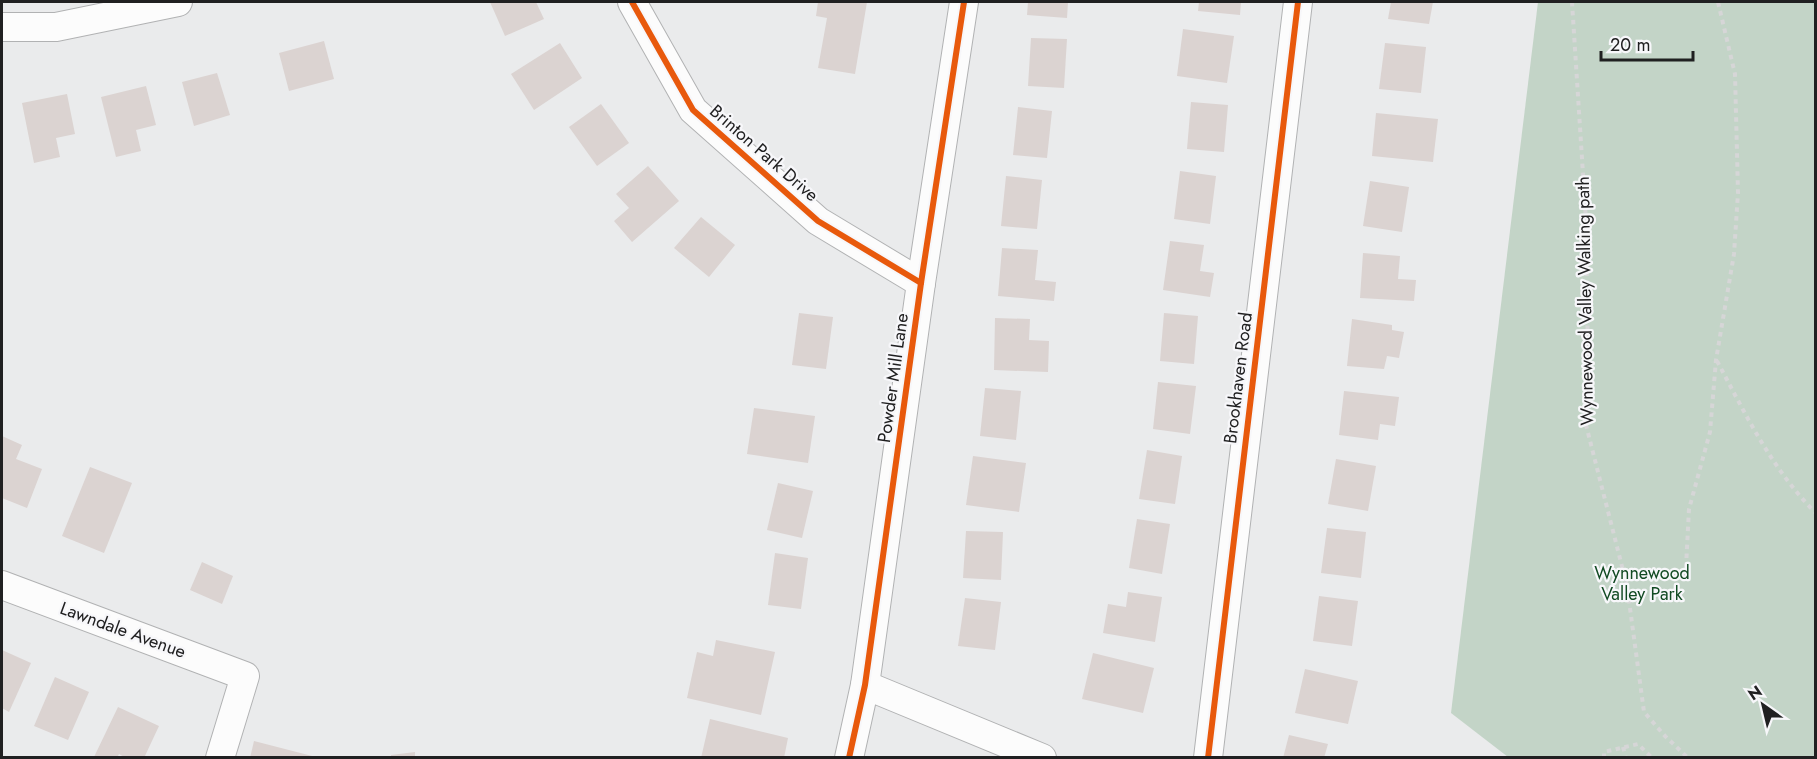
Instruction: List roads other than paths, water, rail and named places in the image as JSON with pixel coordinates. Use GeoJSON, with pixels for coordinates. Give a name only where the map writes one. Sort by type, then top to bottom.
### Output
{"type":"FeatureCollection","features":[{"type":"Feature","properties":{"kind":"street"},"geometry":{"type":"LineString","coordinates":[[2,27],[56,27],[178,2]]}},
{"type":"Feature","properties":{"kind":"street","name":"Brinton Park Drive"},"geometry":{"type":"LineString","coordinates":[[632,2],[693,110],[818,221],[921,283]]}},
{"type":"Feature","properties":{"kind":"street","name":"Powder Mill Lane"},"geometry":{"type":"LineString","coordinates":[[849,758],[865,685],[921,283],[964,2]]}},
{"type":"Feature","properties":{"kind":"street","name":"Brookhaven Road"},"geometry":{"type":"LineString","coordinates":[[1208,758],[1298,2]]}},
{"type":"Feature","properties":{"kind":"street","name":"Lawndale Avenue"},"geometry":{"type":"LineString","coordinates":[[2,585],[245,675],[220,758]]}},
{"type":"Feature","properties":{"kind":"street"},"geometry":{"type":"LineString","coordinates":[[865,685],[1042,758]]}},
{"type":"Feature","properties":{"kind":"park label","name":"Wynnewood Valley Park"},"geometry":{"type":"Point","coordinates":[1642,583]}}]}
